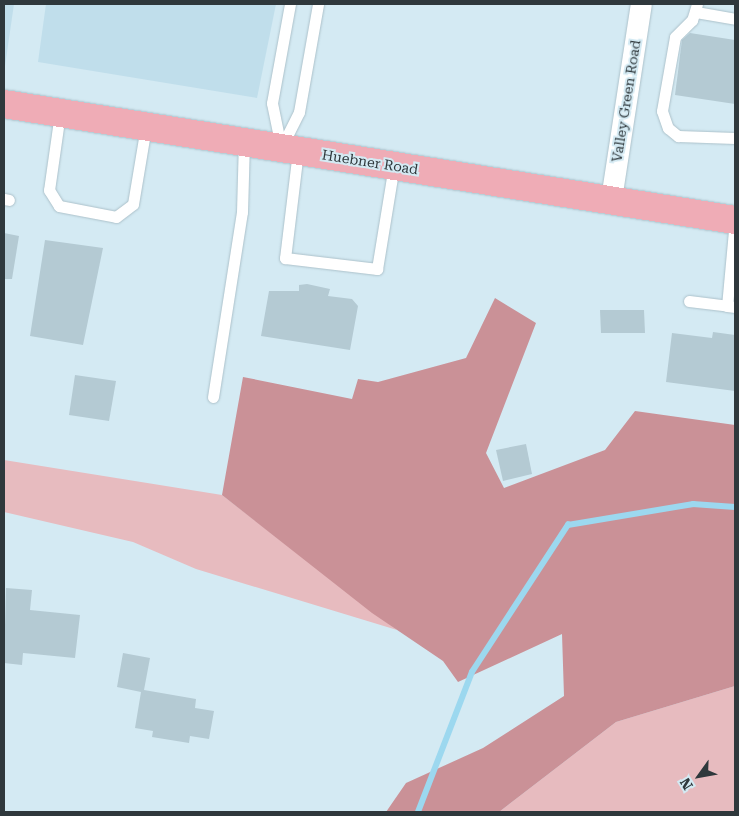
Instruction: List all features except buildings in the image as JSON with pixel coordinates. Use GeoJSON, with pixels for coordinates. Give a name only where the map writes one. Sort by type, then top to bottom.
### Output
{"type":"FeatureCollection","features":[{"type":"Feature","properties":{"kind":"main road","name":"Huebner Road"},"geometry":{"type":"LineString","coordinates":[[4,104],[735,220]]}},
{"type":"Feature","properties":{"kind":"street","name":"Valley Green Road"},"geometry":{"type":"LineString","coordinates":[[611,199],[641,4]]}},
{"type":"Feature","properties":{"kind":"lane"},"geometry":{"type":"LineString","coordinates":[[290,4],[272,103],[290,149]]}},
{"type":"Feature","properties":{"kind":"lane"},"geometry":{"type":"LineString","coordinates":[[318,4],[299,112],[290,149],[285,258],[377,269],[394,166]]}},
{"type":"Feature","properties":{"kind":"lane"},"geometry":{"type":"LineString","coordinates":[[735,19],[697,8],[675,38],[662,111],[668,128],[678,136],[735,138]]}},
{"type":"Feature","properties":{"kind":"lane"},"geometry":{"type":"LineString","coordinates":[[60,113],[49,190],[59,206],[116,217],[132,204],[146,126]]}},
{"type":"Feature","properties":{"kind":"lane"},"geometry":{"type":"LineString","coordinates":[[213,397],[242,212],[244,142]]}},
{"type":"Feature","properties":{"kind":"lane"},"geometry":{"type":"LineString","coordinates":[[689,300],[731,306],[735,215]]}},
{"type":"Feature","properties":{"kind":"shaded area"},"geometry":{"type":"Polygon","coordinates":[[[4,4],[14,4],[5,66],[4,66],[4,4]]]}},
{"type":"Feature","properties":{"kind":"shaded area"},"geometry":{"type":"Polygon","coordinates":[[[46,4],[276,4],[257,98],[38,62],[46,4]]]}},
{"type":"Feature","properties":{"kind":"shaded area"},"geometry":{"type":"Polygon","coordinates":[[[495,298],[536,323],[486,453],[504,488],[605,450],[635,411],[735,425],[735,686],[616,722],[499,812],[386,812],[406,783],[483,748],[564,696],[562,634],[458,682],[443,661],[372,613],[222,495],[243,377],[352,399],[358,379],[378,382],[466,358],[495,298]]]}},
{"type":"Feature","properties":{"kind":"shaded area"},"geometry":{"type":"Polygon","coordinates":[[[4,460],[222,495],[397,630],[196,569],[133,542],[4,512],[4,460]]]}},
{"type":"Feature","properties":{"kind":"shaded area"},"geometry":{"type":"Polygon","coordinates":[[[735,686],[735,812],[499,812],[616,722],[735,686]]]}},
{"type":"Feature","properties":{"kind":"waterway"},"geometry":{"type":"LineString","coordinates":[[418,812],[472,672],[568,525],[693,504],[735,507]]}}]}
